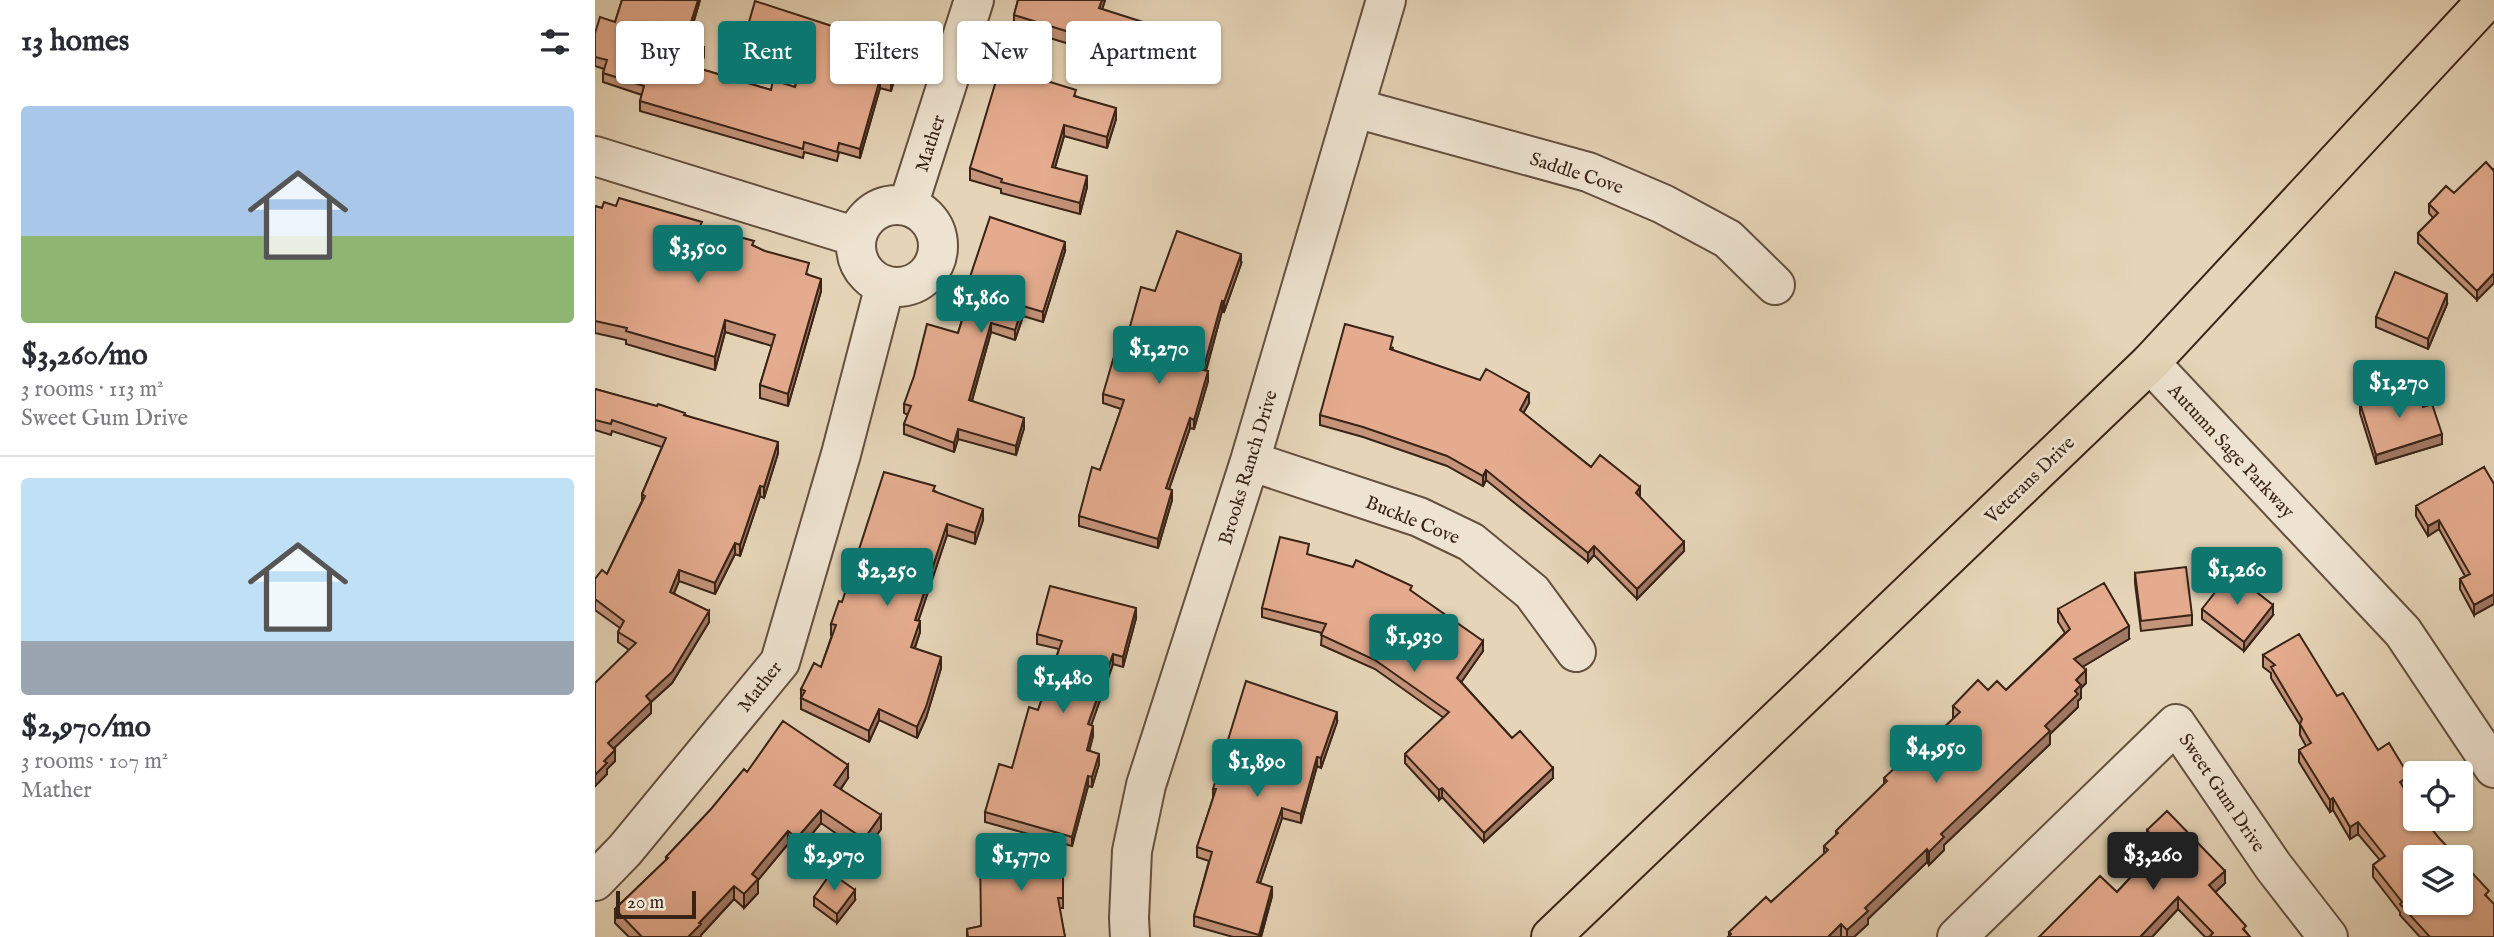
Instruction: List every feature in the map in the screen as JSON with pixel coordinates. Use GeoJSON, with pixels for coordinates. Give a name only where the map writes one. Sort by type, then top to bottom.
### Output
{"type":"FeatureCollection","features":[{"type":"Feature","properties":{"kind":"main road","name":"Veterans Drive"},"geometry":{"type":"LineString","coordinates":[[1551,937],[2150,363],[2487,0]]}},
{"type":"Feature","properties":{"kind":"street","name":"Mather"},"geometry":{"type":"LineString","coordinates":[[908,206],[974,0]]}},
{"type":"Feature","properties":{"kind":"street","name":"Brooks Ranch Drive"},"geometry":{"type":"LineString","coordinates":[[1130,937],[1132,851],[1146,785],[1250,461],[1386,0]]}},
{"type":"Feature","properties":{"kind":"street","name":"Saddle Cove"},"geometry":{"type":"LineString","coordinates":[[1355,107],[1588,172],[1638,193],[1728,239],[1775,285]]}},
{"type":"Feature","properties":{"kind":"street"},"geometry":{"type":"LineString","coordinates":[[595,156],[857,237]]}},
{"type":"Feature","properties":{"kind":"street"},"geometry":{"type":"LineString","coordinates":[[908,206],[930,220],[936,232],[938,256],[933,269],[924,278],[898,287],[885,285],[863,271],[855,249],[857,237],[861,226],[883,208],[908,206]]}},
{"type":"Feature","properties":{"kind":"street","name":"Mather"},"geometry":{"type":"LineString","coordinates":[[595,881],[780,662],[841,454],[885,285]]}},
{"type":"Feature","properties":{"kind":"street","name":"Autumn Sage Parkway"},"geometry":{"type":"LineString","coordinates":[[2150,363],[2403,632],[2494,768]]}},
{"type":"Feature","properties":{"kind":"street","name":"Buckle Cove"},"geometry":{"type":"LineString","coordinates":[[1250,461],[1419,517],[1471,542],[1532,592],[1576,652]]}},
{"type":"Feature","properties":{"kind":"street","name":"Sweet Gum Drive"},"geometry":{"type":"LineString","coordinates":[[1957,937],[2176,724],[2273,866],[2328,937]]}},
{"type":"Feature","properties":{"kind":"building"},"geometry":{"type":"Polygon","coordinates":[[[622,0],[698,0],[691,21],[616,21],[616,77],[603,73],[607,60],[595,57],[595,33],[600,17],[615,22],[622,0]]]}},
{"type":"Feature","properties":{"kind":"building"},"geometry":{"type":"Polygon","coordinates":[[[1018,0],[1102,0],[1099,8],[1140,21],[1066,21],[1066,31],[1052,27],[1052,21],[1034,21],[1014,15],[1018,0]]]}},
{"type":"Feature","properties":{"kind":"building"},"geometry":{"type":"Polygon","coordinates":[[[755,1],[830,25],[830,84],[879,84],[860,149],[839,143],[837,152],[804,142],[803,149],[640,101],[644,86],[638,84],[704,84],[704,70],[718,74],[718,84],[751,84],[771,90],[772,84],[795,87],[796,84],[816,84],[816,21],[749,21],[755,1]]]}},
{"type":"Feature","properties":{"kind":"building"},"geometry":{"type":"Polygon","coordinates":[[[1052,83],[1076,90],[1074,96],[1116,108],[1107,137],[1064,125],[1052,167],[1087,176],[1080,203],[1001,182],[1002,179],[970,168],[995,84],[1052,83]]]}},
{"type":"Feature","properties":{"kind":"building"},"geometry":{"type":"Polygon","coordinates":[[[2486,162],[2494,169],[2494,273],[2477,291],[2418,233],[2438,213],[2429,204],[2446,186],[2454,193],[2486,162]]]}},
{"type":"Feature","properties":{"kind":"building"},"geometry":{"type":"Polygon","coordinates":[[[619,198],[702,222],[700,226],[754,241],[752,245],[765,251],[809,263],[806,274],[821,279],[788,394],[760,385],[775,335],[725,320],[715,357],[626,331],[627,328],[595,321],[595,206],[602,208],[604,202],[616,206],[619,198]]]}},
{"type":"Feature","properties":{"kind":"building"},"geometry":{"type":"Polygon","coordinates":[[[990,217],[1065,242],[1043,312],[1023,306],[1015,330],[991,323],[969,400],[1024,418],[1016,446],[958,429],[954,443],[904,424],[911,406],[904,404],[927,324],[958,333],[974,282],[969,280],[990,217]]]}},
{"type":"Feature","properties":{"kind":"building"},"geometry":{"type":"Polygon","coordinates":[[[1177,231],[1241,254],[1224,302],[1222,301],[1203,370],[1208,371],[1194,420],[1190,418],[1166,488],[1172,490],[1158,539],[1079,516],[1092,467],[1100,470],[1124,400],[1103,394],[1117,346],[1124,348],[1141,287],[1155,291],[1177,231]]]}},
{"type":"Feature","properties":{"kind":"building"},"geometry":{"type":"Polygon","coordinates":[[[2395,272],[2447,294],[2428,339],[2376,317],[2395,272]]]}},
{"type":"Feature","properties":{"kind":"building"},"geometry":{"type":"Polygon","coordinates":[[[1345,324],[1393,337],[1390,349],[1480,380],[1486,369],[1529,393],[1520,410],[1591,467],[1600,455],[1640,487],[1636,493],[1684,542],[1637,589],[1594,546],[1588,553],[1486,470],[1483,476],[1447,456],[1320,415],[1345,324]]]}},
{"type":"Feature","properties":{"kind":"building"},"geometry":{"type":"Polygon","coordinates":[[[2417,386],[2423,407],[2432,404],[2442,434],[2376,455],[2360,403],[2417,386]]]}},
{"type":"Feature","properties":{"kind":"building"},"geometry":{"type":"Polygon","coordinates":[[[595,389],[657,406],[658,404],[685,413],[684,415],[778,442],[764,487],[760,486],[740,545],[735,543],[715,583],[679,570],[670,592],[709,611],[672,672],[646,696],[651,702],[608,743],[615,750],[595,775],[595,683],[636,643],[618,632],[624,621],[595,599],[595,579],[602,570],[607,574],[645,496],[642,494],[666,438],[612,420],[611,424],[595,420],[595,389]]]}},
{"type":"Feature","properties":{"kind":"building"},"geometry":{"type":"Polygon","coordinates":[[[2484,467],[2494,484],[2494,594],[2474,605],[2460,579],[2470,574],[2439,520],[2428,526],[2416,506],[2484,467]]]}},
{"type":"Feature","properties":{"kind":"building"},"geometry":{"type":"Polygon","coordinates":[[[884,472],[935,486],[933,491],[983,509],[975,533],[947,524],[915,620],[920,621],[911,647],[941,657],[917,727],[879,709],[869,731],[801,698],[805,691],[801,689],[814,663],[821,667],[836,625],[831,624],[839,601],[842,602],[884,472]]]}},
{"type":"Feature","properties":{"kind":"building"},"geometry":{"type":"Polygon","coordinates":[[[1280,537],[1309,544],[1307,554],[1353,567],[1356,560],[1412,586],[1410,590],[1483,641],[1457,678],[1512,738],[1520,731],[1553,768],[1484,833],[1442,788],[1439,790],[1405,754],[1449,712],[1375,660],[1321,635],[1326,624],[1262,608],[1280,537]]]}},
{"type":"Feature","properties":{"kind":"building"},"geometry":{"type":"Polygon","coordinates":[[[2186,567],[2192,615],[2141,621],[2135,573],[2186,567]]]}},
{"type":"Feature","properties":{"kind":"building"},"geometry":{"type":"Polygon","coordinates":[[[2231,572],[2273,605],[2244,642],[2202,609],[2231,572]]]}},
{"type":"Feature","properties":{"kind":"building"},"geometry":{"type":"Polygon","coordinates":[[[2104,583],[2129,626],[2074,659],[2086,670],[2076,680],[2081,685],[2075,691],[2078,694],[2045,726],[2050,731],[1941,834],[1944,837],[1929,852],[1927,849],[1865,908],[1868,911],[1847,930],[1841,924],[1828,937],[1728,937],[1731,934],[1729,932],[1766,897],[1771,902],[1828,850],[1824,846],[1887,781],[1884,778],[1901,762],[1904,766],[1960,712],[1953,706],[1978,680],[1988,690],[1997,681],[2006,690],[2070,629],[2058,609],[2104,583]]]}},
{"type":"Feature","properties":{"kind":"building"},"geometry":{"type":"Polygon","coordinates":[[[1050,586],[1136,608],[1123,657],[1113,654],[1088,724],[1093,726],[1087,750],[1099,754],[1092,777],[1088,776],[1072,837],[985,812],[999,764],[1012,768],[1029,707],[1038,710],[1062,641],[1037,634],[1050,586]]]}},
{"type":"Feature","properties":{"kind":"building"},"geometry":{"type":"Polygon","coordinates":[[[2299,634],[2337,696],[2343,693],[2378,750],[2389,743],[2403,766],[2403,780],[2400,782],[2403,787],[2403,831],[2433,831],[2446,845],[2403,845],[2403,907],[2400,904],[2402,902],[2373,865],[2385,856],[2358,822],[2350,827],[2299,750],[2311,743],[2300,724],[2302,719],[2271,667],[2275,665],[2263,655],[2299,634]]]}},
{"type":"Feature","properties":{"kind":"building"},"geometry":{"type":"Polygon","coordinates":[[[1246,681],[1337,712],[1321,758],[1317,757],[1301,814],[1282,808],[1257,882],[1272,887],[1259,935],[1194,916],[1212,852],[1197,847],[1246,681]]]}},
{"type":"Feature","properties":{"kind":"building"},"geometry":{"type":"Polygon","coordinates":[[[783,721],[848,765],[834,785],[881,815],[864,839],[821,810],[797,838],[788,831],[752,874],[758,879],[744,894],[734,886],[688,937],[642,937],[615,909],[668,858],[666,857],[744,769],[747,772],[783,721]]]}},
{"type":"Feature","properties":{"kind":"building"},"geometry":{"type":"Polygon","coordinates":[[[2167,811],[2225,871],[2209,885],[2246,926],[2243,929],[2250,937],[2209,937],[2213,933],[2178,897],[2140,937],[2039,937],[2100,876],[2117,892],[2145,862],[2137,853],[2153,837],[2147,830],[2167,811]]]}},
{"type":"Feature","properties":{"kind":"building"},"geometry":{"type":"Polygon","coordinates":[[[980,848],[1063,848],[1063,898],[1058,898],[1065,937],[968,937],[967,929],[981,926],[980,848]]]}},
{"type":"Feature","properties":{"kind":"building"},"geometry":{"type":"Polygon","coordinates":[[[831,873],[855,890],[837,914],[814,897],[831,873]]]}},
{"type":"Feature","properties":{"kind":"building"},"geometry":{"type":"Polygon","coordinates":[[[2473,874],[2489,891],[2485,895],[2494,904],[2494,937],[2430,937],[2410,915],[2473,915],[2473,874]]]}}]}
